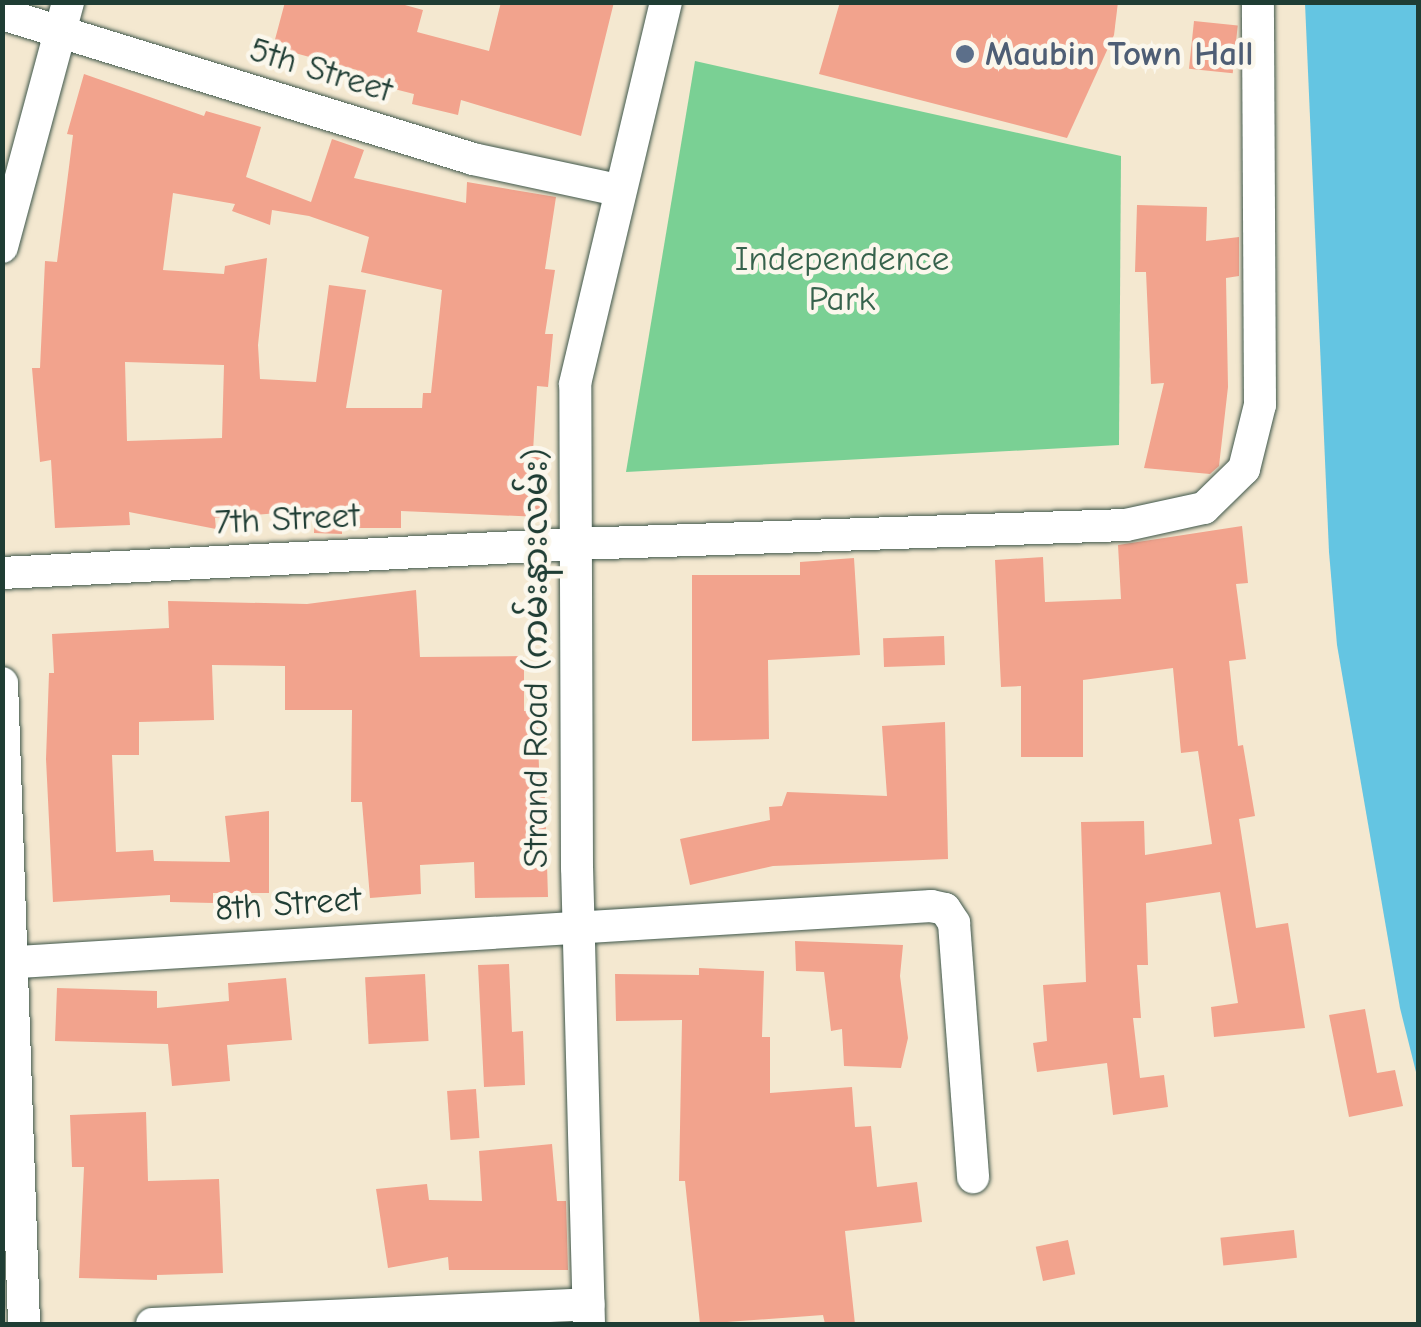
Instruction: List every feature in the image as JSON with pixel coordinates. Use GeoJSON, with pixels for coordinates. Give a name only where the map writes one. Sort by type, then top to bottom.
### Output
{"type":"FeatureCollection","features":[{"type":"Feature","properties":{"kind":"street","name":"Strand Road (ကမ်းနားလမ်း)"},"geometry":{"type":"LineString","coordinates":[[589,1314],[578,926],[575,384],[618,190],[666,2]]}},
{"type":"Feature","properties":{"kind":"street","name":"7th Street"},"geometry":{"type":"LineString","coordinates":[[2,573],[576,544],[1126,525],[1204,508],[1244,469],[1260,405],[1258,2]]}},
{"type":"Feature","properties":{"kind":"street","name":"5th Street"},"geometry":{"type":"LineString","coordinates":[[2,14],[64,17],[473,159],[618,190]]}},
{"type":"Feature","properties":{"kind":"street"},"geometry":{"type":"LineString","coordinates":[[2,247],[64,17]]}},
{"type":"Feature","properties":{"kind":"street"},"geometry":{"type":"LineString","coordinates":[[2,683],[7,963],[24,1324]]}},
{"type":"Feature","properties":{"kind":"street","name":"8th Street"},"geometry":{"type":"LineString","coordinates":[[7,963],[930,906],[945,910],[954,923],[973,1177]]}},
{"type":"Feature","properties":{"kind":"street"},"geometry":{"type":"LineString","coordinates":[[152,1324],[589,1314]]}},
{"type":"Feature","properties":{"kind":"green space","name":"Independence Park"},"geometry":{"type":"Polygon","coordinates":[[[695,61],[1121,156],[1119,445],[626,472],[695,61]]]}},
{"type":"Feature","properties":{"kind":"water"},"geometry":{"type":"Polygon","coordinates":[[[1305,3],[1418,3],[1418,1080],[1400,1008],[1337,645],[1329,552],[1305,3]]]}},
{"type":"Feature","properties":{"kind":"building"},"geometry":{"type":"Polygon","coordinates":[[[285,2],[394,2],[423,10],[417,32],[489,51],[501,2],[614,2],[581,136],[461,100],[458,115],[412,104],[414,94],[355,79],[357,70],[273,47],[285,2]]]}},
{"type":"Feature","properties":{"kind":"building","name":"Maubin Town Hall"},"geometry":{"type":"Polygon","coordinates":[[[840,2],[1118,2],[1114,35],[1067,138],[819,74],[840,2]]]}},
{"type":"Feature","properties":{"kind":"building"},"geometry":{"type":"Polygon","coordinates":[[[1194,21],[1238,26],[1233,73],[1189,69],[1194,21]]]}},
{"type":"Feature","properties":{"kind":"building"},"geometry":{"type":"Polygon","coordinates":[[[84,74],[204,116],[206,111],[261,127],[246,177],[311,202],[332,139],[364,150],[354,178],[466,203],[467,182],[556,197],[545,269],[555,270],[545,334],[553,334],[548,387],[537,386],[533,451],[543,452],[540,517],[401,511],[401,528],[342,528],[342,534],[314,533],[315,510],[215,518],[216,529],[129,512],[130,525],[55,528],[51,460],[40,462],[32,368],[40,368],[45,261],[57,262],[73,135],[67,134],[84,74]],[[173,193],[163,270],[224,274],[225,266],[267,258],[258,345],[260,379],[316,382],[329,285],[366,290],[346,408],[422,408],[423,393],[431,393],[442,290],[361,272],[369,237],[309,216],[272,210],[270,225],[232,211],[235,204],[173,193]],[[125,362],[127,441],[222,438],[224,365],[125,362]]]}},
{"type":"Feature","properties":{"kind":"building"},"geometry":{"type":"Polygon","coordinates":[[[1137,205],[1207,207],[1206,241],[1239,237],[1239,276],[1226,278],[1228,387],[1219,466],[1210,474],[1144,468],[1164,383],[1151,384],[1146,272],[1135,272],[1137,205]]]}},
{"type":"Feature","properties":{"kind":"building"},"geometry":{"type":"Polygon","coordinates":[[[1242,526],[1248,583],[1236,584],[1246,659],[1229,661],[1238,746],[1243,745],[1255,816],[1239,819],[1256,928],[1288,923],[1305,1028],[1214,1037],[1211,1007],[1238,1003],[1220,892],[1146,903],[1148,965],[1137,965],[1141,1018],[1133,1018],[1140,1078],[1164,1075],[1168,1107],[1113,1115],[1107,1063],[1037,1072],[1033,1043],[1047,1041],[1043,985],[1086,982],[1081,822],[1144,821],[1145,855],[1212,844],[1198,751],[1181,753],[1173,668],[1083,680],[1083,757],[1021,757],[1021,686],[1001,687],[995,560],[1043,557],[1045,602],[1121,599],[1118,545],[1242,526]]]}},
{"type":"Feature","properties":{"kind":"building"},"geometry":{"type":"Polygon","coordinates":[[[854,558],[860,655],[768,660],[769,739],[692,741],[692,575],[800,575],[800,562],[854,558]]]}},
{"type":"Feature","properties":{"kind":"building"},"geometry":{"type":"Polygon","coordinates":[[[416,590],[420,657],[524,656],[524,711],[537,711],[539,768],[544,768],[548,897],[475,898],[474,862],[420,865],[421,894],[370,898],[362,802],[351,802],[352,710],[285,710],[285,666],[212,665],[214,720],[139,722],[139,755],[112,755],[116,852],[153,850],[154,861],[230,862],[225,816],[269,811],[269,893],[213,893],[213,903],[170,902],[170,895],[53,902],[46,759],[49,673],[54,673],[52,634],[169,628],[168,601],[307,604],[416,590]]]}},
{"type":"Feature","properties":{"kind":"building"},"geometry":{"type":"Polygon","coordinates":[[[944,636],[945,665],[884,667],[883,638],[944,636]]]}},
{"type":"Feature","properties":{"kind":"building"},"geometry":{"type":"Polygon","coordinates":[[[945,722],[948,859],[773,866],[690,885],[680,839],[770,820],[769,807],[782,806],[787,792],[887,796],[882,726],[945,722]]]}},
{"type":"Feature","properties":{"kind":"building"},"geometry":{"type":"Polygon","coordinates":[[[795,941],[903,945],[900,976],[908,1038],[901,1068],[844,1066],[842,1029],[831,1031],[824,972],[796,971],[795,941]]]}},
{"type":"Feature","properties":{"kind":"building"},"geometry":{"type":"Polygon","coordinates":[[[509,964],[512,1032],[523,1031],[525,1085],[484,1087],[478,965],[509,964]]]}},
{"type":"Feature","properties":{"kind":"building"},"geometry":{"type":"Polygon","coordinates":[[[699,968],[764,971],[762,1037],[770,1037],[770,1093],[852,1087],[855,1127],[871,1126],[877,1187],[917,1182],[922,1222],[845,1231],[855,1324],[825,1324],[823,1315],[700,1324],[685,1181],[679,1181],[682,1020],[616,1021],[615,974],[699,975],[699,968]]]}},
{"type":"Feature","properties":{"kind":"building"},"geometry":{"type":"Polygon","coordinates":[[[425,974],[429,1041],[369,1044],[365,977],[425,974]]]}},
{"type":"Feature","properties":{"kind":"building"},"geometry":{"type":"Polygon","coordinates":[[[286,978],[292,1040],[227,1045],[230,1081],[172,1086],[168,1044],[55,1041],[57,988],[157,991],[157,1008],[229,1001],[228,983],[286,978]]]}},
{"type":"Feature","properties":{"kind":"building"},"geometry":{"type":"Polygon","coordinates":[[[1365,1009],[1377,1073],[1395,1070],[1403,1106],[1349,1117],[1329,1015],[1365,1009]]]}},
{"type":"Feature","properties":{"kind":"building"},"geometry":{"type":"Polygon","coordinates":[[[476,1089],[479,1138],[450,1140],[447,1091],[476,1089]]]}},
{"type":"Feature","properties":{"kind":"building"},"geometry":{"type":"Polygon","coordinates":[[[146,1112],[148,1181],[219,1179],[223,1273],[157,1275],[157,1280],[79,1278],[84,1167],[72,1167],[70,1115],[146,1112]]]}},
{"type":"Feature","properties":{"kind":"building"},"geometry":{"type":"Polygon","coordinates":[[[552,1144],[557,1201],[566,1201],[568,1270],[449,1270],[448,1257],[388,1268],[376,1189],[427,1184],[429,1200],[482,1201],[479,1151],[552,1144]]]}},
{"type":"Feature","properties":{"kind":"building"},"geometry":{"type":"Polygon","coordinates":[[[1294,1230],[1297,1258],[1223,1266],[1220,1238],[1294,1230]]]}},
{"type":"Feature","properties":{"kind":"building"},"geometry":{"type":"Polygon","coordinates":[[[1068,1240],[1075,1274],[1043,1281],[1036,1247],[1068,1240]]]}},
{"type":"Feature","properties":{"kind":"place","name":"Maubin Town Hall"},"geometry":{"type":"Point","coordinates":[965,54]}}]}
